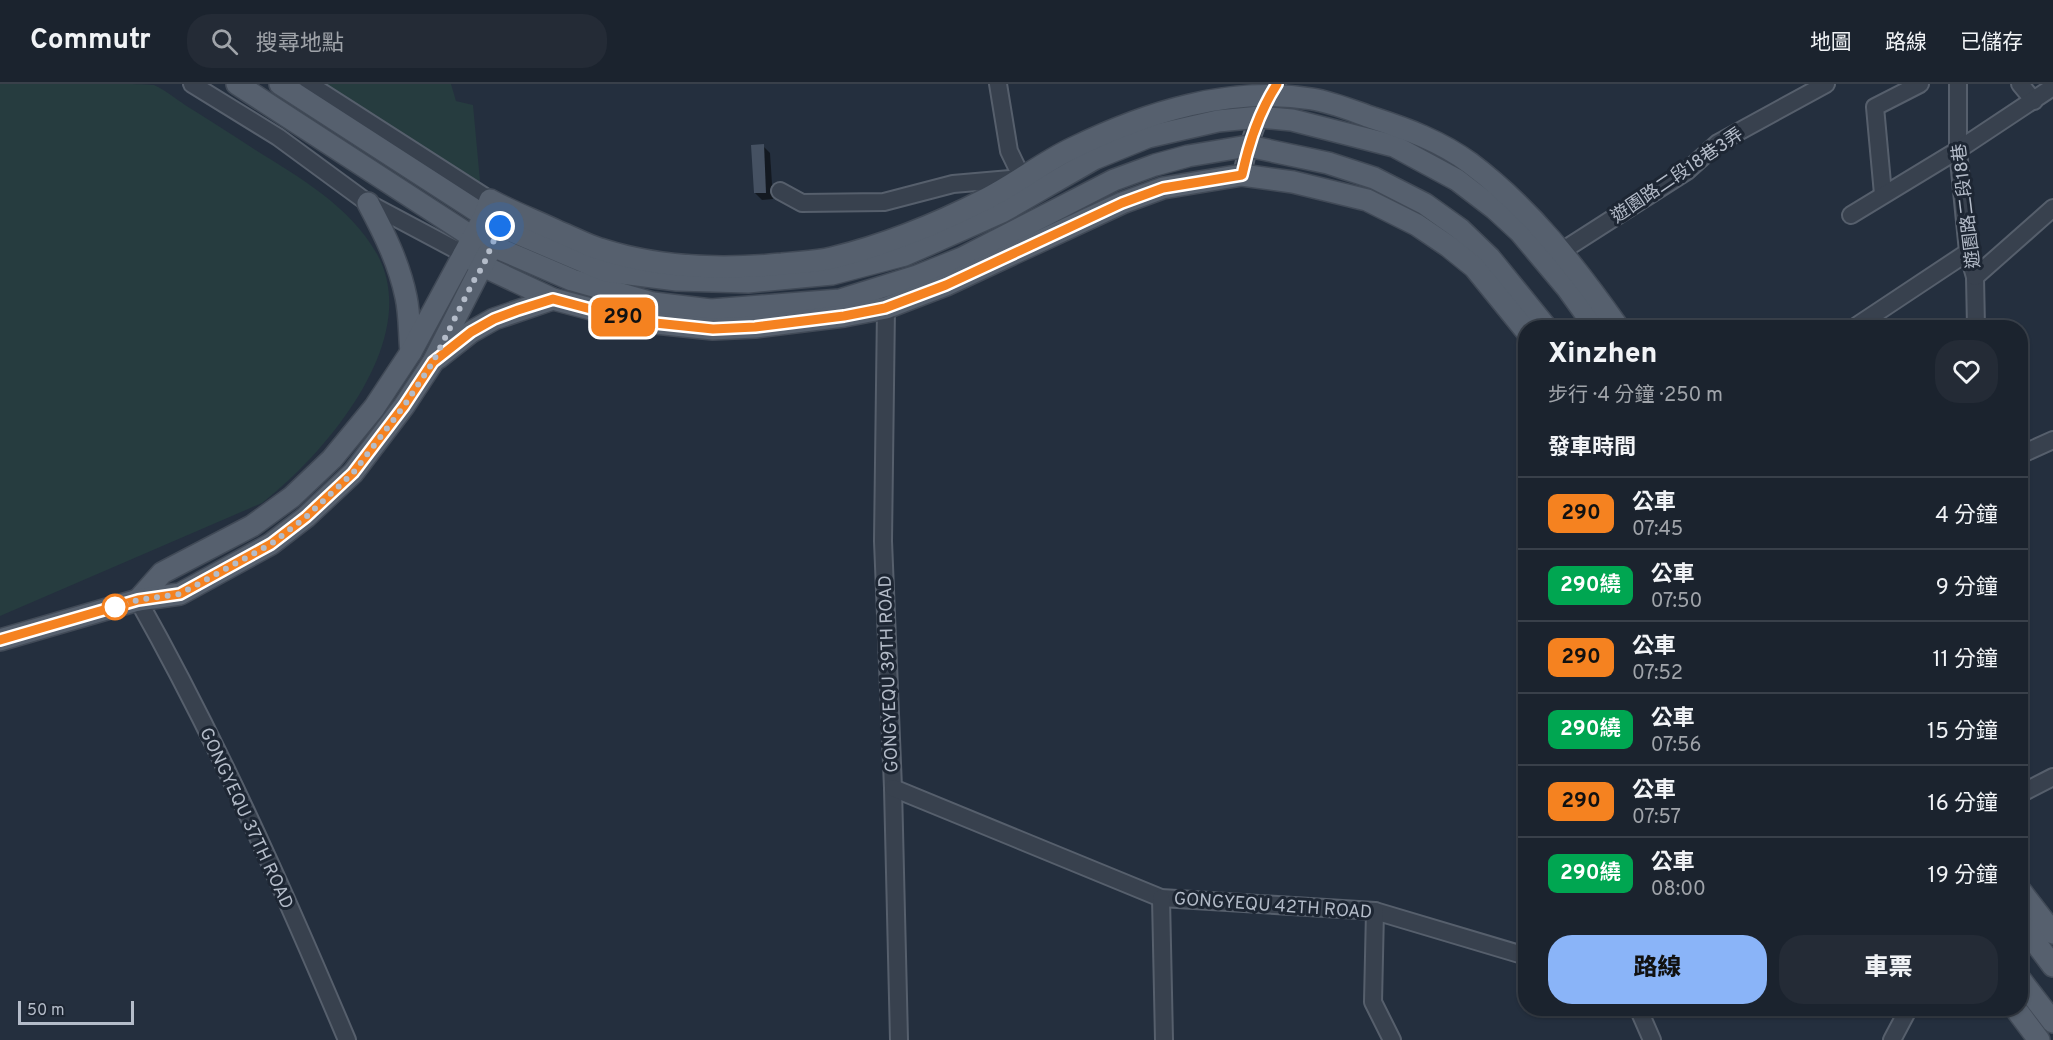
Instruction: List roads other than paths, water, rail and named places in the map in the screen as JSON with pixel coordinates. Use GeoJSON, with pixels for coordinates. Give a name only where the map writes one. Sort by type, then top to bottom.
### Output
{"type":"FeatureCollection","features":[{"type":"Feature","properties":{"kind":"main road"},"geometry":{"type":"LineString","coordinates":[[237,84],[487,227],[572,280],[653,303],[711,310],[840,300],[917,276],[962,258],[1114,180],[1188,156],[1248,146],[1328,163],[1374,178],[1425,204],[1460,229],[1490,258],[1540,320]]}},
{"type":"Feature","properties":{"kind":"main road"},"geometry":{"type":"LineString","coordinates":[[280,84],[487,227],[606,271],[677,280],[748,282],[832,274],[905,255],[1002,212],[1094,159],[1148,137],[1218,121],[1260,117],[1292,120],[1394,146],[1457,180],[1495,209],[1520,232],[1567,288],[1590,320]]}},
{"type":"Feature","properties":{"kind":"main road"},"geometry":{"type":"LineString","coordinates":[[487,227],[599,249],[641,260],[706,268],[747,267],[829,259],[900,238],[987,199],[1071,148],[1131,122],[1201,101],[1273,90],[1310,92],[1438,142],[1470,163],[1504,192],[1562,251],[1613,320]]}},
{"type":"Feature","properties":{"kind":"main road"},"geometry":{"type":"LineString","coordinates":[[483,266],[553,299],[636,321],[713,329],[755,327],[844,316],[885,308],[946,285],[1122,203],[1163,188],[1242,175],[1293,182],[1367,200],[1417,225],[1474,267],[1518,321]]}},
{"type":"Feature","properties":{"kind":"main road"},"geometry":{"type":"LineString","coordinates":[[368,203],[390,246],[400,274],[406,298],[411,352]]}},
{"type":"Feature","properties":{"kind":"main road"},"geometry":{"type":"LineString","coordinates":[[0,640],[138,600],[180,594],[271,544],[306,517],[353,473],[404,406],[433,362],[483,266],[487,227]]}},
{"type":"Feature","properties":{"kind":"main road"},"geometry":{"type":"LineString","coordinates":[[138,600],[162,573],[252,526],[292,497],[333,459],[374,408],[487,227]]}},
{"type":"Feature","properties":{"kind":"main road"},"geometry":{"type":"LineString","coordinates":[[433,362],[471,332],[494,319],[553,299]]}},
{"type":"Feature","properties":{"kind":"main road"},"geometry":{"type":"LineString","coordinates":[[2028,900],[2053,933]]}},
{"type":"Feature","properties":{"kind":"main road"},"geometry":{"type":"LineString","coordinates":[[2028,933],[2053,966]]}},
{"type":"Feature","properties":{"kind":"main road"},"geometry":{"type":"LineString","coordinates":[[2028,989],[2053,1022]]}},
{"type":"Feature","properties":{"kind":"main road"},"geometry":{"type":"LineString","coordinates":[[2021,1016],[2039,1040]]}},
{"type":"Feature","properties":{"kind":"street"},"geometry":{"type":"LineString","coordinates":[[192,84],[278,136],[368,203],[487,227]]}},
{"type":"Feature","properties":{"kind":"street"},"geometry":{"type":"LineString","coordinates":[[309,84],[487,227]]}},
{"type":"Feature","properties":{"kind":"street"},"geometry":{"type":"LineString","coordinates":[[780,191],[802,203],[884,202],[953,184],[1022,178],[1009,151],[998,84]]}},
{"type":"Feature","properties":{"kind":"street","name":"遊園路二段18巷3弄"},"geometry":{"type":"LineString","coordinates":[[1562,251],[1687,171],[1718,143],[1826,84]]}},
{"type":"Feature","properties":{"kind":"street"},"geometry":{"type":"LineString","coordinates":[[1882,194],[1875,107],[1920,84]]}},
{"type":"Feature","properties":{"kind":"street","name":"遊園路二段18巷"},"geometry":{"type":"LineString","coordinates":[[1958,84],[1958,150],[1968,252],[1975,277],[1976,320]]}},
{"type":"Feature","properties":{"kind":"street"},"geometry":{"type":"LineString","coordinates":[[2020,84],[2034,101]]}},
{"type":"Feature","properties":{"kind":"street"},"geometry":{"type":"LineString","coordinates":[[1851,215],[1882,194],[1958,150],[2053,87]]}},
{"type":"Feature","properties":{"kind":"street"},"geometry":{"type":"LineString","coordinates":[[1242,175],[1248,146],[1273,90]]}},
{"type":"Feature","properties":{"kind":"street"},"geometry":{"type":"LineString","coordinates":[[1975,277],[2053,208]]}},
{"type":"Feature","properties":{"kind":"street"},"geometry":{"type":"LineString","coordinates":[[1866,320],[1968,252]]}},
{"type":"Feature","properties":{"kind":"street","name":"GONGYEQU 39TH ROAD"},"geometry":{"type":"LineString","coordinates":[[885,308],[883,541],[899,1040]]}},
{"type":"Feature","properties":{"kind":"street"},"geometry":{"type":"LineString","coordinates":[[2028,451],[2053,440]]}},
{"type":"Feature","properties":{"kind":"street","name":"GONGYEQU 37TH ROAD"},"geometry":{"type":"LineString","coordinates":[[138,600],[227,770],[303,936],[347,1040]]}},
{"type":"Feature","properties":{"kind":"street"},"geometry":{"type":"LineString","coordinates":[[2028,790],[2053,777]]}},
{"type":"Feature","properties":{"kind":"street","name":"GONGYEQU 42TH ROAD"},"geometry":{"type":"LineString","coordinates":[[892,788],[1161,897],[1375,911],[1518,954]]}},
{"type":"Feature","properties":{"kind":"street"},"geometry":{"type":"LineString","coordinates":[[1161,897],[1164,1040]]}},
{"type":"Feature","properties":{"kind":"street"},"geometry":{"type":"LineString","coordinates":[[1375,911],[1373,1002],[1392,1040]]}},
{"type":"Feature","properties":{"kind":"street"},"geometry":{"type":"LineString","coordinates":[[1642,1016],[1652,1040]]}},
{"type":"Feature","properties":{"kind":"street"},"geometry":{"type":"LineString","coordinates":[[1892,1040],[1905,1016]]}}]}
